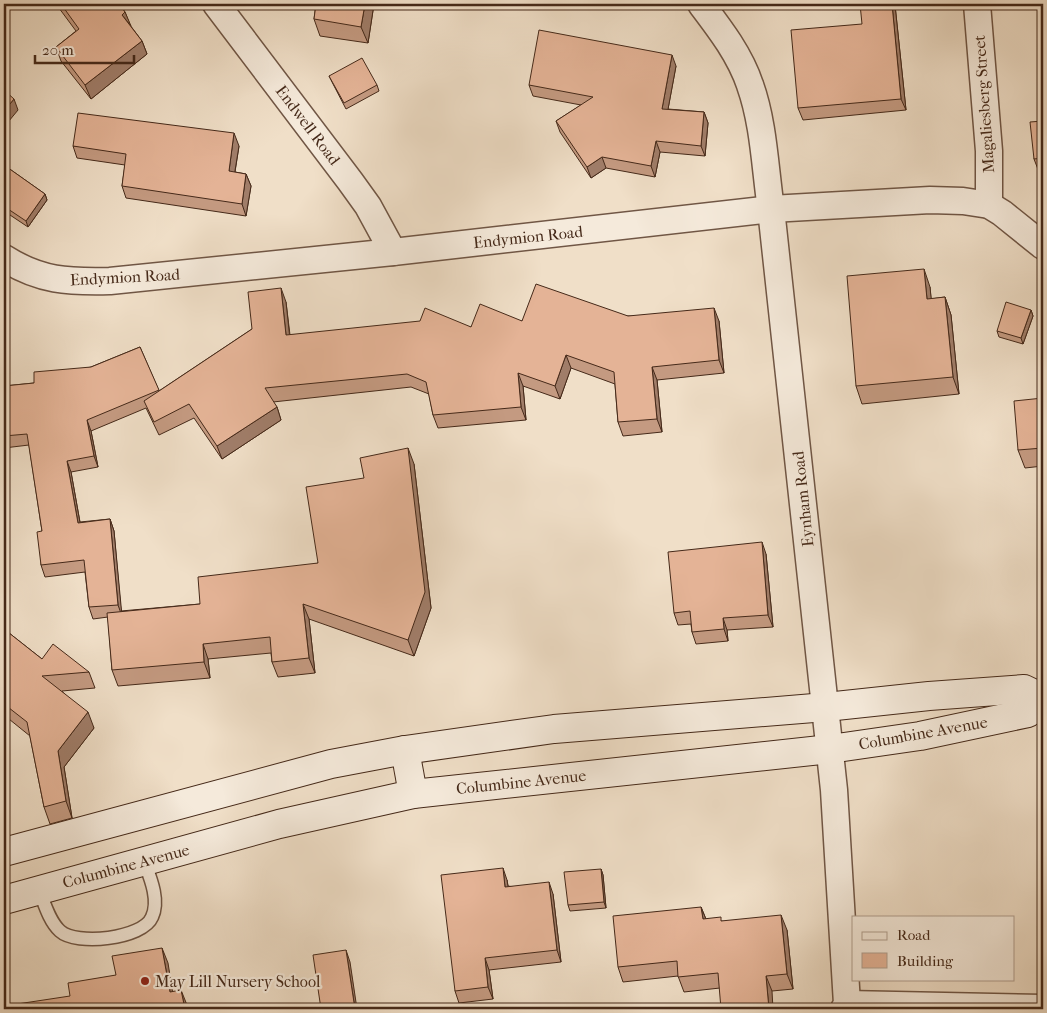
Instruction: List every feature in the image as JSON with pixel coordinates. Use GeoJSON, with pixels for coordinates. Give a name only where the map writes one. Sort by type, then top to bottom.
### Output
{"type":"FeatureCollection","features":[{"type":"Feature","properties":{"kind":"main road","name":"Columbine Avenue"},"geometry":{"type":"LineString","coordinates":[[4,852],[331,764],[405,750],[554,729],[826,707],[929,696],[1024,689],[1043,699],[1028,713],[920,736],[830,749],[413,794],[307,817],[4,900]]}},
{"type":"Feature","properties":{"kind":"main road"},"geometry":{"type":"LineString","coordinates":[[405,750],[413,794]]}},
{"type":"Feature","properties":{"kind":"street","name":"Endwell Road"},"geometry":{"type":"LineString","coordinates":[[216,4],[368,206],[393,252]]}},
{"type":"Feature","properties":{"kind":"street","name":"Eynham Road"},"geometry":{"type":"LineString","coordinates":[[701,4],[730,45],[750,86],[757,113],[772,209],[830,749],[846,1006]]}},
{"type":"Feature","properties":{"kind":"street","name":"Magaliesberg Street"},"geometry":{"type":"LineString","coordinates":[[977,4],[989,151],[988,205]]}},
{"type":"Feature","properties":{"kind":"street","name":"Endymion Road"},"geometry":{"type":"LineString","coordinates":[[4,258],[23,270],[52,280],[78,282],[110,281],[393,252],[772,209],[930,200],[963,201],[988,205],[1043,246]]}},
{"type":"Feature","properties":{"kind":"street"},"geometry":{"type":"LineString","coordinates":[[846,1006],[1043,1008]]}},
{"type":"Feature","properties":{"kind":"lane"},"geometry":{"type":"LineString","coordinates":[[39,890],[52,920],[59,930],[67,936],[84,939],[118,936],[137,929],[152,919],[155,908],[152,883],[144,861]]}},
{"type":"Feature","properties":{"kind":"building"},"geometry":{"type":"Polygon","coordinates":[[[61,4],[119,4],[125,12],[122,15],[142,41],[85,85],[56,47],[79,29],[61,4]]]}},
{"type":"Feature","properties":{"kind":"building"},"geometry":{"type":"Polygon","coordinates":[[[316,4],[365,4],[361,27],[314,19],[316,4]]]}},
{"type":"Feature","properties":{"kind":"building"},"geometry":{"type":"Polygon","coordinates":[[[860,4],[892,4],[901,99],[798,108],[791,30],[862,24],[860,4]]]}},
{"type":"Feature","properties":{"kind":"building"},"geometry":{"type":"Polygon","coordinates":[[[539,30],[672,55],[662,109],[704,112],[701,146],[656,141],[651,166],[602,157],[587,167],[556,121],[593,97],[529,85],[539,30]]]}},
{"type":"Feature","properties":{"kind":"building"},"geometry":{"type":"Polygon","coordinates":[[[362,58],[377,85],[344,103],[329,76],[362,58]]]}},
{"type":"Feature","properties":{"kind":"building"},"geometry":{"type":"Polygon","coordinates":[[[4,90],[14,99],[4,111],[4,90]]]}},
{"type":"Feature","properties":{"kind":"building"},"geometry":{"type":"Polygon","coordinates":[[[78,113],[234,133],[229,171],[246,174],[242,204],[122,186],[126,154],[73,146],[78,113]]]}},
{"type":"Feature","properties":{"kind":"building"},"geometry":{"type":"Polygon","coordinates":[[[1043,121],[1043,158],[1034,159],[1030,122],[1043,121]]]}},
{"type":"Feature","properties":{"kind":"building"},"geometry":{"type":"Polygon","coordinates":[[[4,165],[45,194],[26,221],[5,207],[9,201],[4,197],[4,165]]]}},
{"type":"Feature","properties":{"kind":"building"},"geometry":{"type":"Polygon","coordinates":[[[924,269],[927,299],[945,297],[953,377],[856,386],[847,276],[924,269]]]}},
{"type":"Feature","properties":{"kind":"building"},"geometry":{"type":"Polygon","coordinates":[[[536,284],[628,316],[714,308],[719,360],[652,367],[657,419],[618,422],[614,372],[566,355],[555,386],[518,373],[521,407],[433,415],[426,382],[407,374],[265,388],[277,407],[217,446],[189,404],[154,422],[144,401],[252,329],[248,292],[281,288],[286,335],[420,321],[425,308],[471,327],[480,304],[522,321],[536,284]]]}},
{"type":"Feature","properties":{"kind":"building"},"geometry":{"type":"Polygon","coordinates":[[[1006,302],[1031,310],[1021,338],[997,331],[1006,302]]]}},
{"type":"Feature","properties":{"kind":"building"},"geometry":{"type":"Polygon","coordinates":[[[140,347],[159,390],[87,420],[94,456],[67,461],[78,523],[110,519],[118,605],[89,607],[84,560],[41,565],[37,532],[42,531],[27,434],[4,436],[4,386],[34,383],[34,372],[91,367],[140,347]]]}},
{"type":"Feature","properties":{"kind":"building"},"geometry":{"type":"Polygon","coordinates":[[[1043,398],[1043,448],[1018,450],[1014,401],[1043,398]]]}},
{"type":"Feature","properties":{"kind":"building"},"geometry":{"type":"Polygon","coordinates":[[[408,448],[425,592],[408,640],[303,604],[309,658],[272,662],[270,637],[203,644],[204,662],[112,670],[107,613],[200,604],[198,577],[318,563],[306,487],[364,478],[360,458],[408,448]]]}},
{"type":"Feature","properties":{"kind":"building"},"geometry":{"type":"Polygon","coordinates":[[[762,542],[768,615],[723,618],[724,629],[692,632],[690,611],[674,613],[668,552],[762,542]]]}},
{"type":"Feature","properties":{"kind":"building"},"geometry":{"type":"Polygon","coordinates":[[[4,629],[42,659],[53,644],[89,672],[42,676],[88,712],[58,751],[66,801],[44,807],[27,722],[4,704],[4,629]]]}},
{"type":"Feature","properties":{"kind":"building"},"geometry":{"type":"Polygon","coordinates":[[[503,868],[505,887],[549,882],[557,950],[485,958],[488,987],[455,991],[441,875],[503,868]]]}},
{"type":"Feature","properties":{"kind":"building"},"geometry":{"type":"Polygon","coordinates":[[[601,869],[604,902],[568,905],[564,872],[601,869]]]}},
{"type":"Feature","properties":{"kind":"building"},"geometry":{"type":"Polygon","coordinates":[[[701,907],[703,919],[721,917],[721,921],[781,915],[787,974],[766,976],[769,1009],[721,1009],[718,973],[678,977],[677,961],[618,967],[613,916],[701,907]]]}},
{"type":"Feature","properties":{"kind":"building"},"geometry":{"type":"Polygon","coordinates":[[[162,948],[170,992],[181,990],[185,1009],[4,1009],[4,1006],[70,996],[68,983],[116,975],[112,956],[162,948]]]}},
{"type":"Feature","properties":{"kind":"building"},"geometry":{"type":"Polygon","coordinates":[[[346,950],[355,1009],[321,1009],[313,955],[346,950]]]}},
{"type":"Feature","properties":{"kind":"place","name":"May Lill Nursery School"},"geometry":{"type":"Point","coordinates":[145,981]}}]}
